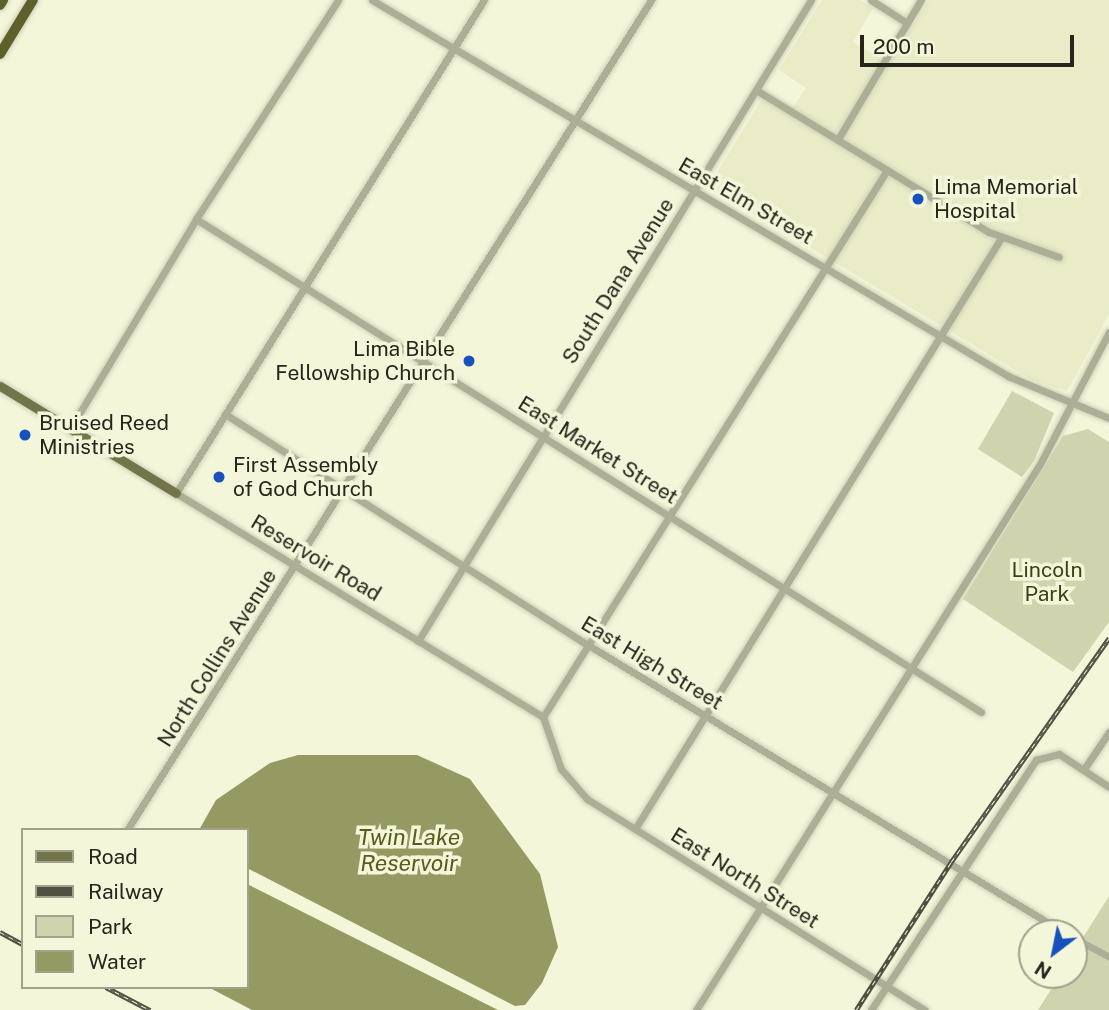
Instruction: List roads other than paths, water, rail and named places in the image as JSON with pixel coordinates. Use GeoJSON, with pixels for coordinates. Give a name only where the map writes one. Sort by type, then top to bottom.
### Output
{"type":"FeatureCollection","features":[{"type":"Feature","properties":{"kind":"highway"},"geometry":{"type":"LineString","coordinates":[[0,5],[4,0]]}},
{"type":"Feature","properties":{"kind":"highway"},"geometry":{"type":"LineString","coordinates":[[0,54],[33,0]]}},
{"type":"Feature","properties":{"kind":"main road","name":"Reservoir Road"},"geometry":{"type":"LineString","coordinates":[[0,386],[176,493]]}},
{"type":"Feature","properties":{"kind":"street"},"geometry":{"type":"LineString","coordinates":[[70,429],[196,219],[338,0]]}},
{"type":"Feature","properties":{"kind":"street","name":"East Elm Street"},"geometry":{"type":"LineString","coordinates":[[372,0],[1024,385],[1071,406],[1109,418]]}},
{"type":"Feature","properties":{"kind":"street"},"geometry":{"type":"LineString","coordinates":[[176,493],[484,0]]}},
{"type":"Feature","properties":{"kind":"street","name":"North Collins Avenue"},"geometry":{"type":"LineString","coordinates":[[128,828],[651,0]]}},
{"type":"Feature","properties":{"kind":"street","name":"South Dana Avenue"},"geometry":{"type":"LineString","coordinates":[[418,641],[811,0]]}},
{"type":"Feature","properties":{"kind":"street"},"geometry":{"type":"LineString","coordinates":[[871,0],[907,23]]}},
{"type":"Feature","properties":{"kind":"street"},"geometry":{"type":"LineString","coordinates":[[838,139],[921,0]]}},
{"type":"Feature","properties":{"kind":"street"},"geometry":{"type":"LineString","coordinates":[[756,90],[1001,238],[1059,257]]}},
{"type":"Feature","properties":{"kind":"street"},"geometry":{"type":"LineString","coordinates":[[543,717],[887,170]]}},
{"type":"Feature","properties":{"kind":"street","name":"East Market Street"},"geometry":{"type":"LineString","coordinates":[[196,219],[981,712]]}},
{"type":"Feature","properties":{"kind":"street"},"geometry":{"type":"LineString","coordinates":[[635,829],[1001,238]]}},
{"type":"Feature","properties":{"kind":"street"},"geometry":{"type":"LineString","coordinates":[[696,1010],[1047,452],[1108,337]]}},
{"type":"Feature","properties":{"kind":"street","name":"East High Street"},"geometry":{"type":"LineString","coordinates":[[225,414],[588,645],[1043,919]]}},
{"type":"Feature","properties":{"kind":"street","name":"Reservoir Road"},"geometry":{"type":"LineString","coordinates":[[176,493],[543,717]]}},
{"type":"Feature","properties":{"kind":"street","name":"East North Street"},"geometry":{"type":"LineString","coordinates":[[543,717],[559,762],[578,793],[925,1010]]}},
{"type":"Feature","properties":{"kind":"street"},"geometry":{"type":"LineString","coordinates":[[1084,769],[1109,732]]}},
{"type":"Feature","properties":{"kind":"street"},"geometry":{"type":"LineString","coordinates":[[871,1010],[962,868],[1036,760],[1051,753],[1084,769],[1109,787]]}},
{"type":"Feature","properties":{"kind":"street"},"geometry":{"type":"LineString","coordinates":[[1088,946],[1109,957]]}},
{"type":"Feature","properties":{"kind":"water","name":"Twin Lake Reservoir"},"geometry":{"type":"Polygon","coordinates":[[[298,755],[417,755],[470,779],[540,874],[558,947],[542,983],[525,1005],[515,1006],[248,869],[248,828],[200,828],[216,800],[270,763],[298,755]]]}},
{"type":"Feature","properties":{"kind":"water"},"geometry":{"type":"Polygon","coordinates":[[[248,885],[498,1010],[252,1010],[212,989],[248,989],[248,885]]]}},
{"type":"Feature","properties":{"kind":"railway"},"geometry":{"type":"LineString","coordinates":[[856,1010],[951,862],[1109,638]]}},
{"type":"Feature","properties":{"kind":"railway"},"geometry":{"type":"LineString","coordinates":[[0,932],[21,943]]}},
{"type":"Feature","properties":{"kind":"railway"},"geometry":{"type":"LineString","coordinates":[[110,989],[150,1010]]}},
{"type":"Feature","properties":{"kind":"place","name":"Lima Memorial Hospital"},"geometry":{"type":"Point","coordinates":[918,199]}},
{"type":"Feature","properties":{"kind":"place","name":"Lima Bible Fellowship Church"},"geometry":{"type":"Point","coordinates":[469,361]}},
{"type":"Feature","properties":{"kind":"place","name":"Bruised Reed Ministries"},"geometry":{"type":"Point","coordinates":[25,435]}},
{"type":"Feature","properties":{"kind":"place","name":"First Assembly of God Church"},"geometry":{"type":"Point","coordinates":[219,477]}},
{"type":"Feature","properties":{"kind":"park label","name":"Lincoln Park"},"geometry":{"type":"Point","coordinates":[1047,582]}}]}
